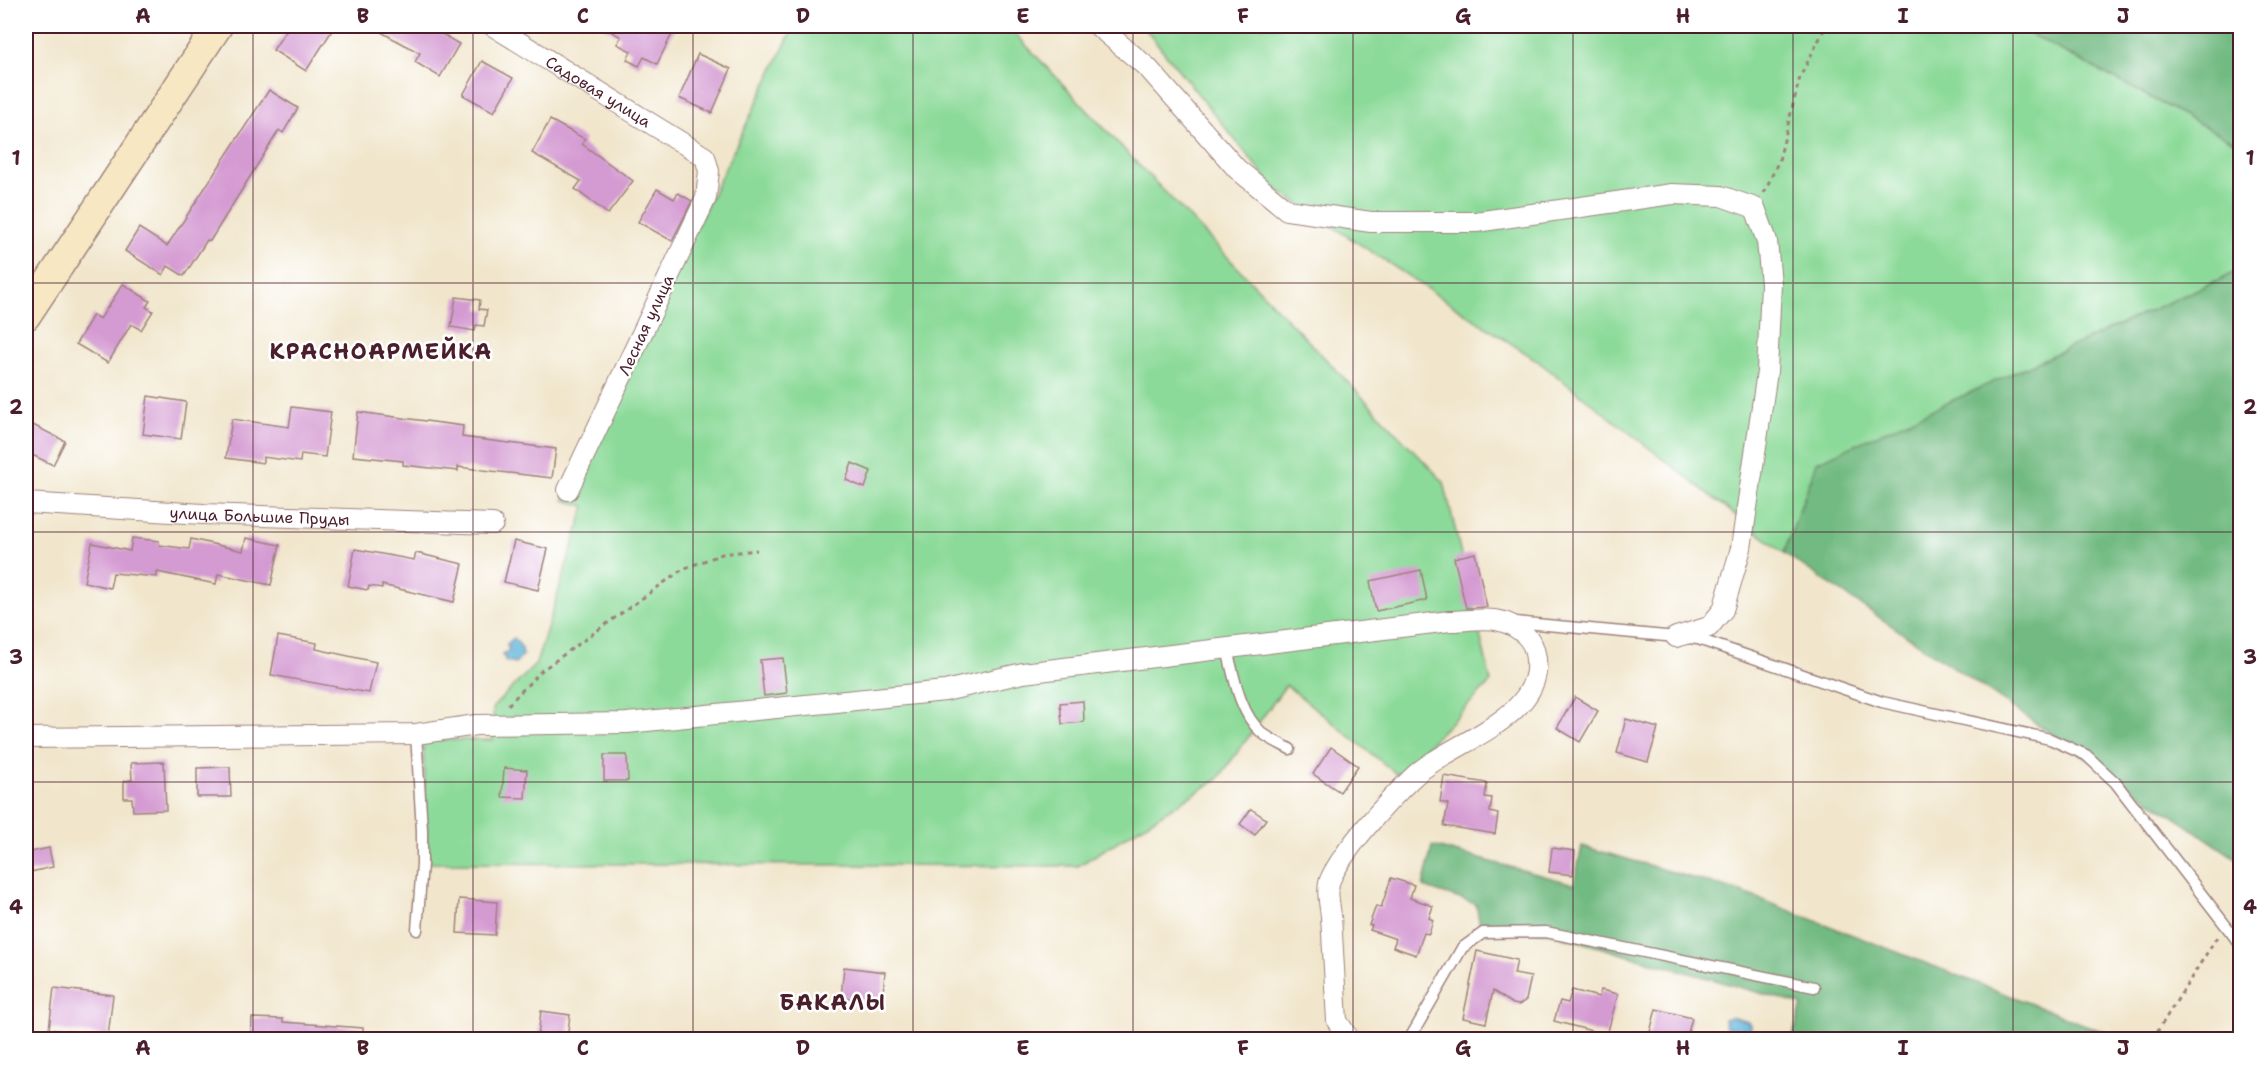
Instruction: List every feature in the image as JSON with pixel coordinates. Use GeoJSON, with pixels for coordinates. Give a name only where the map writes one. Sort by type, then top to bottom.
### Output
{"type":"FeatureCollection","features":[{"type":"Feature","properties":{"kind":"street"},"geometry":{"type":"LineString","coordinates":[[26,316],[218,26]]}},
{"type":"Feature","properties":{"kind":"street","name":"Садовая улица"},"geometry":{"type":"LineString","coordinates":[[494,26],[705,157]]}},
{"type":"Feature","properties":{"kind":"street"},"geometry":{"type":"LineString","coordinates":[[1098,26],[1149,68],[1237,169],[1287,210],[1371,222],[1476,222],[1672,194],[1721,196],[1755,208],[1767,242],[1771,284],[1767,372],[1741,548],[1723,610],[1709,627],[1676,637]]}},
{"type":"Feature","properties":{"kind":"street","name":"Лесная улица"},"geometry":{"type":"LineString","coordinates":[[568,490],[706,198],[709,171],[705,157]]}},
{"type":"Feature","properties":{"kind":"street","name":"улица Большие Пруды"},"geometry":{"type":"LineString","coordinates":[[26,503],[203,514],[493,524]]}},
{"type":"Feature","properties":{"kind":"street"},"geometry":{"type":"LineString","coordinates":[[26,738],[416,734],[476,724],[627,723],[945,691],[1023,673],[1450,621],[1500,620],[1522,631],[1533,646],[1537,665],[1532,686],[1498,725],[1438,758],[1413,776],[1344,856],[1328,883],[1337,1021],[1350,1040]]}},
{"type":"Feature","properties":{"kind":"lane"},"geometry":{"type":"LineString","coordinates":[[1500,620],[1698,639],[1882,702],[2050,739],[2086,756],[2115,783],[2241,944]]}},
{"type":"Feature","properties":{"kind":"lane"},"geometry":{"type":"LineString","coordinates":[[1227,648],[1237,688],[1248,715],[1261,732],[1290,749]]}},
{"type":"Feature","properties":{"kind":"lane"},"geometry":{"type":"LineString","coordinates":[[416,734],[422,841],[417,930]]}},
{"type":"Feature","properties":{"kind":"lane"},"geometry":{"type":"LineString","coordinates":[[1409,1040],[1462,948],[1483,933],[1546,932],[1814,987]]}},
{"type":"Feature","properties":{"kind":"path"},"geometry":{"type":"LineString","coordinates":[[1755,208],[1779,160],[1800,77],[1826,26]]}},
{"type":"Feature","properties":{"kind":"path"},"geometry":{"type":"LineString","coordinates":[[476,724],[501,712],[541,671],[683,568],[723,554],[757,550]]}},
{"type":"Feature","properties":{"kind":"path"},"geometry":{"type":"LineString","coordinates":[[2152,1040],[2225,926]]}},
{"type":"Feature","properties":{"kind":"green space"},"geometry":{"type":"Polygon","coordinates":[[[794,26],[1008,26],[1444,482],[1491,682],[1398,775],[1286,685],[1218,779],[1078,866],[428,863],[423,740],[493,740],[493,707],[536,664],[585,506],[564,500],[794,26]]]}},
{"type":"Feature","properties":{"kind":"green space"},"geometry":{"type":"Polygon","coordinates":[[[1143,26],[2015,26],[2240,145],[2240,270],[1817,462],[1784,553],[1535,359],[1274,188],[1143,26]]]}},
{"type":"Feature","properties":{"kind":"green space"},"geometry":{"type":"Polygon","coordinates":[[[2015,26],[2240,26],[2240,145],[2015,26]]]}},
{"type":"Feature","properties":{"kind":"green space"},"geometry":{"type":"Polygon","coordinates":[[[2240,270],[2240,861],[1784,553],[1817,462],[2240,270]]]}},
{"type":"Feature","properties":{"kind":"green space"},"geometry":{"type":"Polygon","coordinates":[[[1432,846],[1574,884],[1582,846],[1744,893],[2122,1039],[1792,1039],[1802,1005],[1546,932],[1481,931],[1476,904],[1423,887],[1432,846]]]}},
{"type":"Feature","properties":{"kind":"water"},"geometry":{"type":"Polygon","coordinates":[[[514,638],[522,648],[523,655],[516,663],[506,661],[502,654],[509,651],[507,644],[514,638]]]}},
{"type":"Feature","properties":{"kind":"water"},"geometry":{"type":"Polygon","coordinates":[[[1731,1017],[1748,1022],[1749,1031],[1743,1033],[1725,1027],[1724,1019],[1731,1017]]]}},
{"type":"Feature","properties":{"kind":"building"},"geometry":{"type":"Polygon","coordinates":[[[289,26],[335,26],[306,71],[273,50],[289,26]]]}},
{"type":"Feature","properties":{"kind":"building"},"geometry":{"type":"Polygon","coordinates":[[[370,26],[428,26],[459,44],[440,77],[415,62],[420,53],[370,26]]]}},
{"type":"Feature","properties":{"kind":"building"},"geometry":{"type":"Polygon","coordinates":[[[602,26],[676,26],[657,64],[644,57],[639,66],[627,60],[631,51],[617,44],[621,37],[602,26]]]}},
{"type":"Feature","properties":{"kind":"building"},"geometry":{"type":"Polygon","coordinates":[[[698,54],[731,69],[712,113],[679,98],[698,54]]]}},
{"type":"Feature","properties":{"kind":"building"},"geometry":{"type":"Polygon","coordinates":[[[482,61],[513,78],[494,112],[463,95],[482,61]]]}},
{"type":"Feature","properties":{"kind":"building"},"geometry":{"type":"Polygon","coordinates":[[[269,90],[298,108],[283,133],[279,130],[210,241],[207,240],[184,276],[168,266],[163,275],[125,251],[139,228],[167,246],[269,90]]]}},
{"type":"Feature","properties":{"kind":"building"},"geometry":{"type":"Polygon","coordinates":[[[550,120],[585,139],[582,144],[633,181],[608,214],[575,189],[581,181],[532,153],[550,120]]]}},
{"type":"Feature","properties":{"kind":"building"},"geometry":{"type":"Polygon","coordinates":[[[657,189],[674,199],[678,193],[692,201],[672,241],[638,222],[657,189]]]}},
{"type":"Feature","properties":{"kind":"building"},"geometry":{"type":"Polygon","coordinates":[[[123,284],[150,301],[146,307],[153,311],[141,330],[131,324],[108,363],[76,344],[93,315],[100,319],[123,284]]]}},
{"type":"Feature","properties":{"kind":"building"},"geometry":{"type":"Polygon","coordinates":[[[456,297],[480,300],[479,309],[487,310],[484,326],[476,325],[475,331],[451,327],[456,297]]]}},
{"type":"Feature","properties":{"kind":"building"},"geometry":{"type":"Polygon","coordinates":[[[148,396],[186,402],[181,439],[143,434],[148,396]]]}},
{"type":"Feature","properties":{"kind":"building"},"geometry":{"type":"Polygon","coordinates":[[[292,407],[331,412],[325,457],[301,454],[300,462],[263,457],[263,463],[226,458],[232,419],[289,427],[292,407]]]}},
{"type":"Feature","properties":{"kind":"building"},"geometry":{"type":"Polygon","coordinates":[[[358,412],[463,426],[462,437],[556,449],[552,478],[458,467],[458,471],[403,465],[403,461],[353,456],[358,412]]]}},
{"type":"Feature","properties":{"kind":"building"},"geometry":{"type":"Polygon","coordinates":[[[29,423],[65,441],[53,465],[26,452],[26,431],[29,423]]]}},
{"type":"Feature","properties":{"kind":"building"},"geometry":{"type":"Polygon","coordinates":[[[852,463],[871,471],[865,488],[846,480],[852,463]]]}},
{"type":"Feature","properties":{"kind":"building"},"geometry":{"type":"Polygon","coordinates":[[[132,538],[159,541],[159,545],[189,549],[191,539],[243,551],[246,538],[280,545],[271,585],[218,574],[216,584],[157,572],[157,577],[113,573],[110,588],[84,582],[92,543],[130,551],[132,538]]]}},
{"type":"Feature","properties":{"kind":"building"},"geometry":{"type":"Polygon","coordinates":[[[514,541],[548,549],[538,590],[504,582],[514,541]]]}},
{"type":"Feature","properties":{"kind":"building"},"geometry":{"type":"Polygon","coordinates":[[[355,549],[414,560],[416,553],[463,564],[454,602],[382,585],[382,588],[369,586],[368,590],[348,586],[355,549]]]}},
{"type":"Feature","properties":{"kind":"building"},"geometry":{"type":"Polygon","coordinates":[[[1475,553],[1487,607],[1466,608],[1454,558],[1475,553]]]}},
{"type":"Feature","properties":{"kind":"building"},"geometry":{"type":"Polygon","coordinates":[[[1421,570],[1427,600],[1376,611],[1370,581],[1421,570]]]}},
{"type":"Feature","properties":{"kind":"building"},"geometry":{"type":"Polygon","coordinates":[[[278,636],[317,643],[316,649],[376,662],[369,693],[271,675],[278,636]]]}},
{"type":"Feature","properties":{"kind":"building"},"geometry":{"type":"Polygon","coordinates":[[[783,658],[787,693],[764,696],[760,660],[783,658]]]}},
{"type":"Feature","properties":{"kind":"building"},"geometry":{"type":"Polygon","coordinates":[[[1575,697],[1598,711],[1580,742],[1557,728],[1575,697]]]}},
{"type":"Feature","properties":{"kind":"building"},"geometry":{"type":"Polygon","coordinates":[[[1083,701],[1084,722],[1062,724],[1060,703],[1083,701]]]}},
{"type":"Feature","properties":{"kind":"building"},"geometry":{"type":"Polygon","coordinates":[[[1626,719],[1658,728],[1648,762],[1617,753],[1626,719]]]}},
{"type":"Feature","properties":{"kind":"building"},"geometry":{"type":"Polygon","coordinates":[[[1331,747],[1358,766],[1340,792],[1313,774],[1331,747]]]}},
{"type":"Feature","properties":{"kind":"building"},"geometry":{"type":"Polygon","coordinates":[[[604,755],[627,755],[628,781],[604,781],[604,755]]]}},
{"type":"Feature","properties":{"kind":"building"},"geometry":{"type":"Polygon","coordinates":[[[164,762],[166,810],[133,811],[132,798],[124,798],[124,781],[132,780],[131,763],[164,762]]]}},
{"type":"Feature","properties":{"kind":"building"},"geometry":{"type":"Polygon","coordinates":[[[230,767],[231,797],[197,797],[197,768],[230,767]]]}},
{"type":"Feature","properties":{"kind":"building"},"geometry":{"type":"Polygon","coordinates":[[[504,768],[527,770],[525,798],[502,797],[504,768]]]}},
{"type":"Feature","properties":{"kind":"building"},"geometry":{"type":"Polygon","coordinates":[[[1444,776],[1487,783],[1485,797],[1492,798],[1490,812],[1498,814],[1495,834],[1444,826],[1448,804],[1440,802],[1444,776]]]}},
{"type":"Feature","properties":{"kind":"building"},"geometry":{"type":"Polygon","coordinates":[[[1251,809],[1266,819],[1255,835],[1240,824],[1251,809]]]}},
{"type":"Feature","properties":{"kind":"building"},"geometry":{"type":"Polygon","coordinates":[[[49,848],[53,867],[26,873],[26,853],[49,848]]]}},
{"type":"Feature","properties":{"kind":"building"},"geometry":{"type":"Polygon","coordinates":[[[1552,848],[1575,851],[1573,875],[1549,872],[1552,848]]]}},
{"type":"Feature","properties":{"kind":"building"},"geometry":{"type":"Polygon","coordinates":[[[1391,878],[1414,885],[1410,898],[1433,906],[1429,918],[1433,920],[1429,934],[1424,933],[1416,955],[1393,947],[1396,939],[1370,930],[1372,926],[1369,925],[1376,906],[1381,908],[1391,878]]]}},
{"type":"Feature","properties":{"kind":"building"},"geometry":{"type":"Polygon","coordinates":[[[459,899],[497,902],[495,935],[457,933],[459,899]]]}},
{"type":"Feature","properties":{"kind":"building"},"geometry":{"type":"Polygon","coordinates":[[[1477,951],[1517,960],[1514,974],[1531,977],[1526,1000],[1519,1005],[1513,1004],[1493,991],[1486,1023],[1463,1018],[1477,951]]]}},
{"type":"Feature","properties":{"kind":"building"},"geometry":{"type":"Polygon","coordinates":[[[844,967],[885,972],[882,1002],[841,997],[844,967]]]}},
{"type":"Feature","properties":{"kind":"building"},"geometry":{"type":"Polygon","coordinates":[[[54,988],[113,995],[108,1036],[49,1029],[54,988]]]}},
{"type":"Feature","properties":{"kind":"building"},"geometry":{"type":"Polygon","coordinates":[[[1572,990],[1599,997],[1601,990],[1618,994],[1607,1035],[1554,1021],[1560,1001],[1568,1003],[1572,990]]]}},
{"type":"Feature","properties":{"kind":"building"},"geometry":{"type":"Polygon","coordinates":[[[1656,1009],[1692,1018],[1686,1040],[1648,1040],[1656,1009]]]}},
{"type":"Feature","properties":{"kind":"building"},"geometry":{"type":"Polygon","coordinates":[[[541,1011],[570,1015],[567,1039],[538,1036],[541,1011]]]}},
{"type":"Feature","properties":{"kind":"building"},"geometry":{"type":"Polygon","coordinates":[[[252,1018],[363,1028],[363,1040],[301,1040],[251,1035],[252,1018]]]}},
{"type":"Feature","properties":{"kind":"district","name":"КРАСНОАРМЕЙКА"},"geometry":{"type":"Point","coordinates":[381,351]}},
{"type":"Feature","properties":{"kind":"district","name":"БАКАЛЫ"},"geometry":{"type":"Point","coordinates":[833,1002]}}]}
